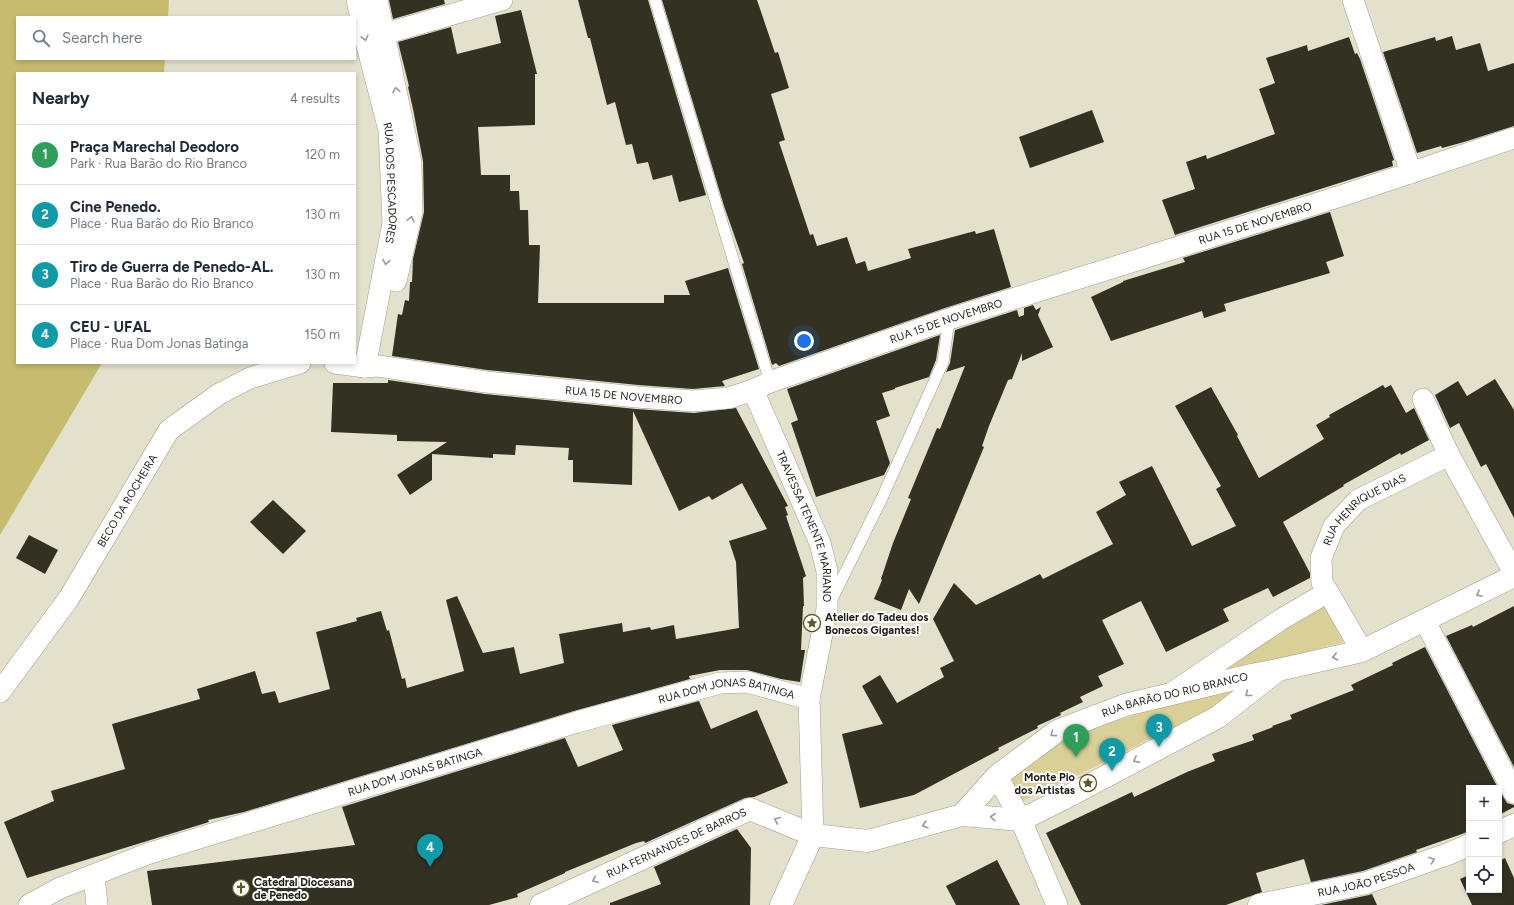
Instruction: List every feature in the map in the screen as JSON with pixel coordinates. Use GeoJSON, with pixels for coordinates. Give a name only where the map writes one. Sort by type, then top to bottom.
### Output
{"type":"FeatureCollection","features":[{"type":"Feature","properties":{"kind":"main road","name":"RUA BARÃO DO RIO BRANCO"},"geometry":{"type":"LineString","coordinates":[[962,814],[997,776],[1057,731],[1125,705],[1251,675],[1362,651],[1514,575]]}},
{"type":"Feature","properties":{"kind":"main road","name":"RUA BARÃO DO RIO BRANCO"},"geometry":{"type":"LineString","coordinates":[[1021,820],[1218,717],[1278,670]]}},
{"type":"Feature","properties":{"kind":"main road","name":"RUA FERNANDES DE BARROS"},"geometry":{"type":"LineString","coordinates":[[541,905],[750,808],[813,835]]}},
{"type":"Feature","properties":{"kind":"main road"},"geometry":{"type":"LineString","coordinates":[[781,905],[813,835],[868,841],[962,814],[1021,820]]}},
{"type":"Feature","properties":{"kind":"main road","name":"RUA JOÃO PESSOA"},"geometry":{"type":"LineString","coordinates":[[1259,905],[1366,883],[1466,846]]}},
{"type":"Feature","properties":{"kind":"street","name":"RUA DOS PESCADORES"},"geometry":{"type":"LineString","coordinates":[[357,0],[364,34],[389,130],[393,223],[372,367]]}},
{"type":"Feature","properties":{"kind":"street","name":"RUA DOS PESCADORES"},"geometry":{"type":"LineString","coordinates":[[372,367],[391,299],[412,212],[411,163],[377,0]]}},
{"type":"Feature","properties":{"kind":"street"},"geometry":{"type":"LineString","coordinates":[[384,34],[502,0]]}},
{"type":"Feature","properties":{"kind":"street"},"geometry":{"type":"LineString","coordinates":[[1353,0],[1411,173]]}},
{"type":"Feature","properties":{"kind":"street","name":"RUA 15 DE NOVEMBRO"},"geometry":{"type":"LineString","coordinates":[[372,367],[486,382],[637,397],[693,401],[729,398],[949,319],[1344,195],[1514,138]]}},
{"type":"Feature","properties":{"kind":"street","name":"BECO DA ROCHEIRA"},"geometry":{"type":"LineString","coordinates":[[0,692],[69,598],[115,519],[170,430],[219,394],[250,378],[297,364]]}},
{"type":"Feature","properties":{"kind":"street"},"geometry":{"type":"LineString","coordinates":[[345,364],[372,367]]}},
{"type":"Feature","properties":{"kind":"street","name":"TRAVESSA TENENTE MARIANO"},"geometry":{"type":"LineString","coordinates":[[761,386],[820,543],[827,571],[828,609],[809,699],[813,835]]}},
{"type":"Feature","properties":{"kind":"street"},"geometry":{"type":"LineString","coordinates":[[1423,400],[1449,454],[1514,575]]}},
{"type":"Feature","properties":{"kind":"street","name":"RUA HENRIQUE DIAS"},"geometry":{"type":"LineString","coordinates":[[1362,651],[1322,583],[1321,558],[1334,526],[1358,500],[1449,454]]}},
{"type":"Feature","properties":{"kind":"street"},"geometry":{"type":"LineString","coordinates":[[1171,694],[1280,620],[1328,592]]}},
{"type":"Feature","properties":{"kind":"street"},"geometry":{"type":"LineString","coordinates":[[1424,621],[1514,793]]}},
{"type":"Feature","properties":{"kind":"street","name":"RUA DOM JONAS BATINGA"},"geometry":{"type":"LineString","coordinates":[[29,905],[60,888],[147,854],[577,722],[720,683],[747,682],[809,699]]}},
{"type":"Feature","properties":{"kind":"street"},"geometry":{"type":"LineString","coordinates":[[997,776],[1021,820],[1057,905]]}},
{"type":"Feature","properties":{"kind":"street"},"geometry":{"type":"LineString","coordinates":[[94,875],[98,905]]}},
{"type":"Feature","properties":{"kind":"lane"},"geometry":{"type":"LineString","coordinates":[[655,0],[761,386]]}},
{"type":"Feature","properties":{"kind":"lane"},"geometry":{"type":"LineString","coordinates":[[828,609],[882,498],[943,362],[949,319]]}},
{"type":"Feature","properties":{"kind":"shaded area"},"geometry":{"type":"Polygon","coordinates":[[[0,0],[169,0],[168,16],[16,16],[16,60],[165,60],[164,72],[16,72],[16,364],[101,364],[0,535],[0,0]]]}},
{"type":"Feature","properties":{"kind":"shaded area"},"geometry":{"type":"Polygon","coordinates":[[[1323,599],[1343,642],[1226,675],[1219,668],[1323,599]]]}},
{"type":"Feature","properties":{"kind":"shaded area"},"geometry":{"type":"Polygon","coordinates":[[[1231,690],[1233,697],[1070,779],[1013,805],[1003,784],[1070,735],[1151,710],[1231,690]]]}},
{"type":"Feature","properties":{"kind":"building"},"geometry":{"type":"Polygon","coordinates":[[[389,0],[444,0],[445,4],[393,19],[389,0]]]}},
{"type":"Feature","properties":{"kind":"building"},"geometry":{"type":"Polygon","coordinates":[[[578,0],[648,0],[706,195],[679,202],[672,175],[653,180],[648,162],[637,164],[632,144],[626,145],[615,102],[607,105],[590,38],[588,38],[578,0]]]}},
{"type":"Feature","properties":{"kind":"building"},"geometry":{"type":"Polygon","coordinates":[[[662,0],[757,0],[775,53],[778,52],[789,88],[771,94],[785,140],[779,142],[810,235],[813,234],[817,246],[847,237],[856,264],[865,261],[868,271],[911,258],[908,249],[975,231],[976,234],[994,229],[1011,287],[945,308],[779,366],[776,363],[772,365],[742,264],[744,263],[724,206],[662,0]]]}},
{"type":"Feature","properties":{"kind":"building"},"geometry":{"type":"Polygon","coordinates":[[[521,10],[537,74],[535,74],[535,125],[478,127],[481,175],[510,175],[510,191],[519,191],[520,210],[528,210],[529,245],[540,245],[538,303],[664,303],[664,295],[690,295],[685,281],[728,268],[759,369],[722,381],[725,386],[693,389],[487,370],[392,356],[398,314],[402,315],[405,300],[409,301],[413,259],[424,212],[423,161],[409,86],[398,42],[451,27],[457,54],[501,43],[495,16],[521,10]]]}},
{"type":"Feature","properties":{"kind":"building"},"geometry":{"type":"Polygon","coordinates":[[[1452,36],[1456,50],[1480,43],[1488,71],[1514,63],[1514,126],[1464,142],[1442,148],[1441,146],[1417,153],[1383,52],[1435,37],[1436,41],[1452,36]]]}},
{"type":"Feature","properties":{"kind":"building"},"geometry":{"type":"Polygon","coordinates":[[[1349,37],[1355,54],[1357,53],[1360,59],[1394,160],[1392,161],[1393,166],[1175,235],[1162,200],[1195,189],[1186,162],[1206,155],[1207,159],[1275,134],[1259,89],[1275,83],[1266,58],[1307,45],[1308,51],[1349,37]]]}},
{"type":"Feature","properties":{"kind":"building"},"geometry":{"type":"Polygon","coordinates":[[[1092,110],[1104,142],[1030,168],[1019,137],[1092,110]]]}},
{"type":"Feature","properties":{"kind":"building"},"geometry":{"type":"Polygon","coordinates":[[[1330,212],[1344,256],[1326,262],[1330,273],[1224,304],[1226,311],[1204,318],[1202,311],[1111,341],[1091,297],[1123,281],[1185,262],[1183,258],[1330,212]]]}},
{"type":"Feature","properties":{"kind":"building"},"geometry":{"type":"Polygon","coordinates":[[[1033,305],[1036,310],[1041,307],[1038,315],[1053,347],[1022,361],[1022,353],[1012,379],[1008,380],[989,426],[982,446],[984,447],[919,604],[909,589],[901,610],[874,599],[882,580],[881,579],[893,543],[911,499],[908,498],[937,428],[940,429],[965,366],[946,372],[950,363],[955,330],[1017,310],[1019,317],[1024,315],[1024,308],[1033,305]]]}},
{"type":"Feature","properties":{"kind":"building"},"geometry":{"type":"Polygon","coordinates":[[[940,335],[936,360],[929,377],[882,393],[890,416],[876,421],[890,463],[884,475],[816,497],[791,423],[798,420],[787,389],[940,335]]]}},
{"type":"Feature","properties":{"kind":"building"},"geometry":{"type":"Polygon","coordinates":[[[1495,379],[1514,410],[1514,518],[1486,464],[1481,467],[1459,423],[1450,428],[1435,395],[1458,381],[1467,396],[1495,379]]]}},
{"type":"Feature","properties":{"kind":"building"},"geometry":{"type":"Polygon","coordinates":[[[388,380],[485,394],[636,409],[694,413],[736,408],[788,506],[785,507],[788,515],[786,516],[806,576],[803,578],[804,606],[801,650],[805,650],[800,682],[781,679],[747,670],[720,670],[689,676],[690,679],[574,711],[244,812],[208,820],[209,822],[27,878],[4,822],[54,801],[51,791],[125,769],[112,724],[200,699],[197,689],[255,671],[262,694],[275,691],[279,703],[330,689],[316,632],[357,621],[356,618],[381,611],[387,631],[389,630],[402,679],[405,678],[407,688],[464,671],[446,600],[457,596],[483,653],[514,647],[520,674],[564,663],[559,634],[622,623],[623,632],[650,627],[651,630],[674,625],[676,639],[739,628],[736,562],[729,541],[767,529],[742,483],[712,500],[709,496],[679,511],[633,411],[632,485],[573,482],[573,460],[568,460],[569,448],[516,445],[515,455],[493,454],[493,458],[432,454],[432,480],[410,495],[397,475],[447,442],[397,441],[397,435],[331,432],[333,383],[388,383],[388,380]]]}},
{"type":"Feature","properties":{"kind":"building"},"geometry":{"type":"Polygon","coordinates":[[[1383,385],[1385,388],[1391,385],[1406,413],[1414,408],[1429,440],[1401,455],[1400,453],[1343,485],[1344,486],[1283,522],[1310,573],[1310,578],[1273,597],[1268,588],[1223,609],[1229,621],[1166,652],[1141,601],[1102,620],[1124,664],[1098,676],[1103,686],[1080,697],[1083,702],[1060,713],[1061,715],[1037,726],[1038,728],[998,748],[999,750],[914,795],[860,808],[842,734],[883,724],[862,686],[880,675],[897,703],[944,677],[940,668],[954,661],[933,619],[954,583],[976,605],[1040,574],[1043,579],[1113,544],[1096,512],[1126,495],[1119,482],[1152,466],[1192,546],[1236,526],[1216,489],[1221,486],[1175,406],[1211,387],[1238,435],[1237,436],[1259,478],[1324,439],[1316,425],[1330,417],[1329,415],[1383,385]]]}},
{"type":"Feature","properties":{"kind":"building"},"geometry":{"type":"Polygon","coordinates":[[[273,500],[306,531],[283,554],[250,522],[273,500]]]}},
{"type":"Feature","properties":{"kind":"building"},"geometry":{"type":"Polygon","coordinates":[[[29,535],[58,550],[45,574],[16,558],[29,535]]]}},
{"type":"Feature","properties":{"kind":"building"},"geometry":{"type":"Polygon","coordinates":[[[1514,606],[1514,767],[1446,636],[1472,625],[1473,627],[1514,606]]]}},
{"type":"Feature","properties":{"kind":"building"},"geometry":{"type":"Polygon","coordinates":[[[1425,647],[1496,785],[1466,785],[1466,832],[1416,850],[1417,852],[1363,871],[1311,882],[1304,859],[1256,873],[1262,892],[1226,905],[1081,905],[1046,833],[1132,792],[1134,797],[1187,772],[1215,761],[1212,754],[1254,740],[1252,735],[1292,719],[1290,715],[1354,690],[1351,685],[1393,665],[1392,663],[1425,647]]]}},
{"type":"Feature","properties":{"kind":"building"},"geometry":{"type":"Polygon","coordinates":[[[699,701],[711,729],[757,710],[788,783],[754,797],[745,798],[645,843],[644,841],[636,843],[565,872],[517,894],[518,897],[489,905],[152,905],[147,871],[355,845],[342,807],[565,738],[578,767],[623,750],[612,725],[699,701]]]}},
{"type":"Feature","properties":{"kind":"building"},"geometry":{"type":"Polygon","coordinates":[[[1502,795],[1507,803],[1514,805],[1514,807],[1502,813],[1502,795]]]}},
{"type":"Feature","properties":{"kind":"building"},"geometry":{"type":"Polygon","coordinates":[[[737,829],[751,848],[750,905],[610,905],[610,903],[661,884],[654,867],[737,829]]]}},
{"type":"Feature","properties":{"kind":"building"},"geometry":{"type":"Polygon","coordinates":[[[1505,858],[1514,878],[1514,905],[1472,905],[1466,893],[1502,893],[1502,860],[1505,858]]]}},
{"type":"Feature","properties":{"kind":"building"},"geometry":{"type":"Polygon","coordinates":[[[997,860],[1020,905],[956,905],[946,886],[997,860]]]}},
{"type":"Feature","properties":{"kind":"building"},"geometry":{"type":"Polygon","coordinates":[[[1466,876],[1466,892],[1460,879],[1466,876]]]}},
{"type":"Feature","properties":{"kind":"building"},"geometry":{"type":"Polygon","coordinates":[[[1372,894],[1377,905],[1321,905],[1369,895],[1372,894]]]}},
{"type":"Feature","properties":{"kind":"place","name":"Atelier do Tadeu dos Bonecos Gigantes!"},"geometry":{"type":"Point","coordinates":[812,623]}},
{"type":"Feature","properties":{"kind":"place","name":"Tiro de Guerra de Penedo-AL."},"geometry":{"type":"Point","coordinates":[1159,747]}},
{"type":"Feature","properties":{"kind":"place","name":"Praça Marechal Deodoro"},"geometry":{"type":"Point","coordinates":[1076,757]}},
{"type":"Feature","properties":{"kind":"place","name":"Cine Penedo."},"geometry":{"type":"Point","coordinates":[1112,771]}},
{"type":"Feature","properties":{"kind":"place","name":"Monte Pio dos Artistas"},"geometry":{"type":"Point","coordinates":[1088,783]}},
{"type":"Feature","properties":{"kind":"place","name":"CEU - UFAL"},"geometry":{"type":"Point","coordinates":[430,867]}},
{"type":"Feature","properties":{"kind":"place","name":"Catedral Diocesana de Penedo"},"geometry":{"type":"Point","coordinates":[241,888]}}]}
